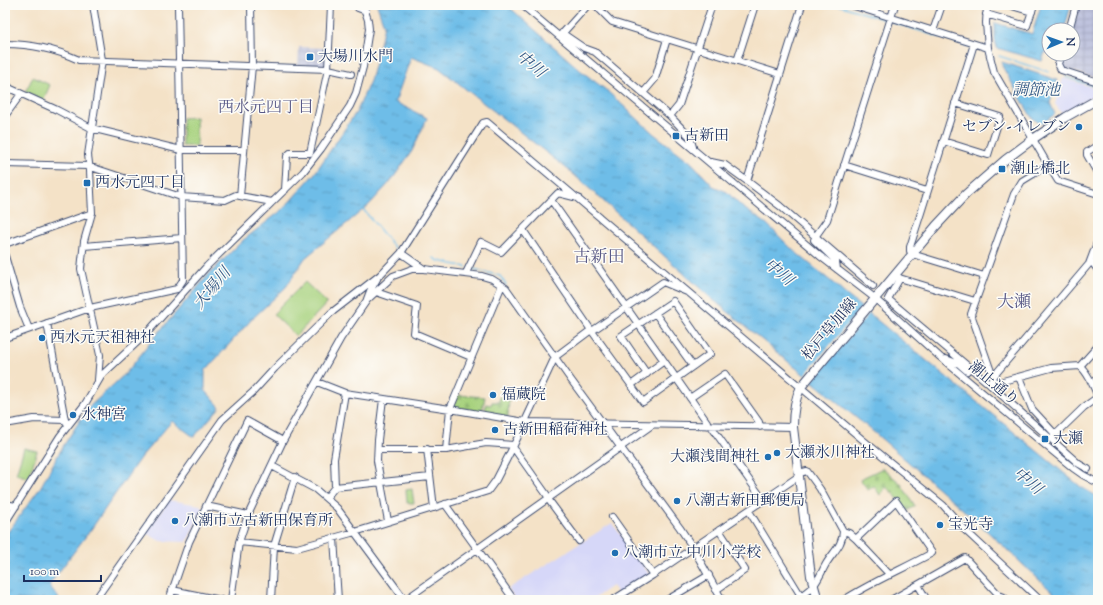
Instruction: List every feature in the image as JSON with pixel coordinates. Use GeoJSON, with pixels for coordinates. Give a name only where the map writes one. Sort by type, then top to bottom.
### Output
{"type":"FeatureCollection","features":[{"type":"Feature","properties":{"kind":"main road","name":"松戸草加線"},"geometry":{"type":"LineString","coordinates":[[818,600],[813,586],[808,556],[793,427],[794,404],[796,396],[802,386],[873,301],[897,277],[912,254],[966,194],[1005,160],[1033,139],[1066,117],[1098,100]]}},
{"type":"Feature","properties":{"kind":"main road","name":"松戸草加線"},"geometry":{"type":"LineString","coordinates":[[1033,139],[1098,104]]}},
{"type":"Feature","properties":{"kind":"street"},"geometry":{"type":"LineString","coordinates":[[93,5],[102,60],[88,155],[92,213],[84,246],[81,269],[100,355],[98,380]]}},
{"type":"Feature","properties":{"kind":"street"},"geometry":{"type":"LineString","coordinates":[[5,338],[90,308],[177,289],[183,280],[178,5]]}},
{"type":"Feature","properties":{"kind":"street"},"geometry":{"type":"LineString","coordinates":[[240,196],[252,66],[250,5]]}},
{"type":"Feature","properties":{"kind":"street"},"geometry":{"type":"LineString","coordinates":[[285,190],[287,156],[290,153],[310,153],[328,69],[331,5]]}},
{"type":"Feature","properties":{"kind":"street"},"geometry":{"type":"LineString","coordinates":[[5,523],[67,422],[85,404],[98,380],[146,334],[207,266],[309,165],[342,118],[353,99],[363,67],[367,38],[368,24],[364,8],[358,8],[356,5]]}},
{"type":"Feature","properties":{"kind":"street"},"geometry":{"type":"LineString","coordinates":[[522,5],[560,35],[584,48],[595,52],[670,116],[690,137],[693,148]]}},
{"type":"Feature","properties":{"kind":"street"},"geometry":{"type":"LineString","coordinates":[[560,35],[588,5]]}},
{"type":"Feature","properties":{"kind":"street"},"geometry":{"type":"LineString","coordinates":[[595,5],[612,22],[780,74]]}},
{"type":"Feature","properties":{"kind":"street"},"geometry":{"type":"LineString","coordinates":[[670,116],[679,105],[712,5]]}},
{"type":"Feature","properties":{"kind":"street"},"geometry":{"type":"LineString","coordinates":[[737,61],[754,5]]}},
{"type":"Feature","properties":{"kind":"street"},"geometry":{"type":"LineString","coordinates":[[747,181],[802,5]]}},
{"type":"Feature","properties":{"kind":"street"},"geometry":{"type":"LineString","coordinates":[[851,5],[890,20],[933,31],[988,48]]}},
{"type":"Feature","properties":{"kind":"street"},"geometry":{"type":"LineString","coordinates":[[837,268],[836,261],[814,240],[827,220],[895,5]]}},
{"type":"Feature","properties":{"kind":"street"},"geometry":{"type":"LineString","coordinates":[[933,31],[942,5]]}},
{"type":"Feature","properties":{"kind":"street"},"geometry":{"type":"LineString","coordinates":[[987,5],[986,14],[988,48],[997,77],[1048,165],[1058,181],[1098,194]]}},
{"type":"Feature","properties":{"kind":"street"},"geometry":{"type":"LineString","coordinates":[[1009,5],[1032,12]]}},
{"type":"Feature","properties":{"kind":"street"},"geometry":{"type":"LineString","coordinates":[[986,14],[1027,26],[1034,5]]}},
{"type":"Feature","properties":{"kind":"street"},"geometry":{"type":"LineString","coordinates":[[1071,22],[1076,5]]}},
{"type":"Feature","properties":{"kind":"street","name":"潮止通り"},"geometry":{"type":"LineString","coordinates":[[560,35],[709,162],[837,268],[873,301],[1073,468],[1098,483]]}},
{"type":"Feature","properties":{"kind":"street"},"geometry":{"type":"LineString","coordinates":[[643,93],[655,79],[667,39]]}},
{"type":"Feature","properties":{"kind":"street"},"geometry":{"type":"LineString","coordinates":[[5,44],[21,44],[61,52],[79,60],[328,69],[351,74]]}},
{"type":"Feature","properties":{"kind":"street"},"geometry":{"type":"LineString","coordinates":[[974,44],[927,191],[910,251],[912,254],[984,276]]}},
{"type":"Feature","properties":{"kind":"street"},"geometry":{"type":"LineString","coordinates":[[1059,62],[1061,70],[1098,82]]}},
{"type":"Feature","properties":{"kind":"street"},"geometry":{"type":"LineString","coordinates":[[5,83],[11,89],[57,110],[91,128],[181,150],[244,150]]}},
{"type":"Feature","properties":{"kind":"street"},"geometry":{"type":"LineString","coordinates":[[5,116],[21,94]]}},
{"type":"Feature","properties":{"kind":"street"},"geometry":{"type":"LineString","coordinates":[[943,141],[988,155],[1000,116],[955,103]]}},
{"type":"Feature","properties":{"kind":"street"},"geometry":{"type":"LineString","coordinates":[[95,600],[222,420],[253,392],[274,368],[331,314],[380,275],[401,253],[485,122],[491,124],[943,505],[966,531],[1040,600]]}},
{"type":"Feature","properties":{"kind":"street"},"geometry":{"type":"LineString","coordinates":[[1098,145],[1087,152],[1087,155],[1098,174]]}},
{"type":"Feature","properties":{"kind":"street"},"geometry":{"type":"LineString","coordinates":[[709,162],[725,165],[747,181],[780,206],[873,286]]}},
{"type":"Feature","properties":{"kind":"street"},"geometry":{"type":"LineString","coordinates":[[5,164],[88,166],[181,197],[225,200],[236,195],[272,202]]}},
{"type":"Feature","properties":{"kind":"street"},"geometry":{"type":"LineString","coordinates":[[844,165],[927,191]]}},
{"type":"Feature","properties":{"kind":"street"},"geometry":{"type":"LineString","coordinates":[[991,381],[971,314],[1014,194],[1022,181],[1048,165]]}},
{"type":"Feature","properties":{"kind":"street"},"geometry":{"type":"LineString","coordinates":[[466,273],[481,242],[501,252],[558,193],[579,198]]}},
{"type":"Feature","properties":{"kind":"street"},"geometry":{"type":"LineString","coordinates":[[551,200],[764,501]]}},
{"type":"Feature","properties":{"kind":"street"},"geometry":{"type":"LineString","coordinates":[[5,244],[92,213]]}},
{"type":"Feature","properties":{"kind":"street"},"geometry":{"type":"LineString","coordinates":[[523,230],[643,402],[710,354],[673,301],[621,336],[647,374]]}},
{"type":"Feature","properties":{"kind":"street"},"geometry":{"type":"LineString","coordinates":[[84,246],[182,238]]}},
{"type":"Feature","properties":{"kind":"street"},"geometry":{"type":"LineString","coordinates":[[991,381],[1091,261],[1098,240]]}},
{"type":"Feature","properties":{"kind":"street"},"geometry":{"type":"LineString","coordinates":[[401,253],[424,269]]}},
{"type":"Feature","properties":{"kind":"street"},"geometry":{"type":"LineString","coordinates":[[5,256],[20,307],[29,329]]}},
{"type":"Feature","properties":{"kind":"street"},"geometry":{"type":"LineString","coordinates":[[1091,261],[1098,270]]}},
{"type":"Feature","properties":{"kind":"street"},"geometry":{"type":"LineString","coordinates":[[366,300],[393,276],[405,271],[424,269],[466,273],[487,277],[506,288],[620,448],[660,500],[693,548],[722,600]]}},
{"type":"Feature","properties":{"kind":"street"},"geometry":{"type":"LineString","coordinates":[[230,600],[239,542],[248,515],[283,441],[344,334],[380,275]]}},
{"type":"Feature","properties":{"kind":"street"},"geometry":{"type":"LineString","coordinates":[[975,301],[897,277],[888,298],[991,381],[1053,437],[1079,464],[1088,469]]}},
{"type":"Feature","properties":{"kind":"street"},"geometry":{"type":"LineString","coordinates":[[239,542],[297,548],[355,532],[488,491],[496,480],[514,446],[555,357],[663,282],[690,293]]}},
{"type":"Feature","properties":{"kind":"street"},"geometry":{"type":"LineString","coordinates":[[446,450],[450,409],[502,285]]}},
{"type":"Feature","properties":{"kind":"street"},"geometry":{"type":"LineString","coordinates":[[376,292],[417,306],[414,333],[471,357]]}},
{"type":"Feature","properties":{"kind":"street"},"geometry":{"type":"LineString","coordinates":[[655,313],[693,366]]}},
{"type":"Feature","properties":{"kind":"street"},"geometry":{"type":"LineString","coordinates":[[47,323],[67,422]]}},
{"type":"Feature","properties":{"kind":"street"},"geometry":{"type":"LineString","coordinates":[[940,357],[959,364],[984,383],[1019,377],[1051,368],[1080,366],[1098,346]]}},
{"type":"Feature","properties":{"kind":"street"},"geometry":{"type":"LineString","coordinates":[[631,385],[664,361]]}},
{"type":"Feature","properties":{"kind":"street"},"geometry":{"type":"LineString","coordinates":[[1053,437],[1084,407],[1098,397],[1080,366]]}},
{"type":"Feature","properties":{"kind":"street"},"geometry":{"type":"LineString","coordinates":[[690,398],[726,374],[760,422],[760,427]]}},
{"type":"Feature","properties":{"kind":"street"},"geometry":{"type":"LineString","coordinates":[[1019,377],[1032,409],[1053,437]]}},
{"type":"Feature","properties":{"kind":"street"},"geometry":{"type":"LineString","coordinates":[[317,382],[338,392],[525,422],[793,427]]}},
{"type":"Feature","properties":{"kind":"street"},"geometry":{"type":"LineString","coordinates":[[326,498],[335,487],[334,459],[345,393]]}},
{"type":"Feature","properties":{"kind":"street"},"geometry":{"type":"LineString","coordinates":[[383,399],[377,461],[388,521]]}},
{"type":"Feature","properties":{"kind":"street"},"geometry":{"type":"LineString","coordinates":[[5,424],[34,419],[67,422]]}},
{"type":"Feature","properties":{"kind":"street"},"geometry":{"type":"LineString","coordinates":[[169,600],[189,542],[247,421],[283,441]]}},
{"type":"Feature","properties":{"kind":"street"},"geometry":{"type":"LineString","coordinates":[[272,466],[314,489],[326,498],[340,512],[405,600],[652,425]]}},
{"type":"Feature","properties":{"kind":"street"},"geometry":{"type":"LineString","coordinates":[[378,450],[446,450],[486,443],[514,446]]}},
{"type":"Feature","properties":{"kind":"street"},"geometry":{"type":"LineString","coordinates":[[514,446],[579,541]]}},
{"type":"Feature","properties":{"kind":"street"},"geometry":{"type":"LineString","coordinates":[[427,449],[434,508]]}},
{"type":"Feature","properties":{"kind":"street"},"geometry":{"type":"LineString","coordinates":[[613,600],[764,501],[799,474],[806,472],[820,489],[843,531],[843,537],[813,586],[794,600]]}},
{"type":"Feature","properties":{"kind":"street"},"geometry":{"type":"LineString","coordinates":[[271,600],[274,546],[295,478]]}},
{"type":"Feature","properties":{"kind":"street"},"geometry":{"type":"LineString","coordinates":[[335,487],[430,478]]}},
{"type":"Feature","properties":{"kind":"street"},"geometry":{"type":"LineString","coordinates":[[844,600],[860,590],[932,553],[896,501],[856,539]]}},
{"type":"Feature","properties":{"kind":"street"},"geometry":{"type":"LineString","coordinates":[[5,504],[16,506]]}},
{"type":"Feature","properties":{"kind":"street"},"geometry":{"type":"LineString","coordinates":[[445,504],[514,600]]}},
{"type":"Feature","properties":{"kind":"street"},"geometry":{"type":"LineString","coordinates":[[206,506],[248,515]]}},
{"type":"Feature","properties":{"kind":"street"},"geometry":{"type":"LineString","coordinates":[[748,511],[801,596]]}},
{"type":"Feature","properties":{"kind":"street"},"geometry":{"type":"LineString","coordinates":[[612,517],[653,575]]}},
{"type":"Feature","properties":{"kind":"street"},"geometry":{"type":"LineString","coordinates":[[716,590],[745,570],[719,530]]}},
{"type":"Feature","properties":{"kind":"street"},"geometry":{"type":"LineString","coordinates":[[843,531],[849,533],[856,539],[890,575]]}},
{"type":"Feature","properties":{"kind":"street"},"geometry":{"type":"LineString","coordinates":[[334,538],[338,600]]}},
{"type":"Feature","properties":{"kind":"street"},"geometry":{"type":"LineString","coordinates":[[891,600],[965,558],[999,595],[1006,599]]}},
{"type":"Feature","properties":{"kind":"street"},"geometry":{"type":"LineString","coordinates":[[667,600],[709,576]]}},
{"type":"Feature","properties":{"kind":"street"},"geometry":{"type":"LineString","coordinates":[[918,584],[927,600]]}},
{"type":"Feature","properties":{"kind":"street"},"geometry":{"type":"LineString","coordinates":[[172,590],[221,600]]}},
{"type":"Feature","properties":{"kind":"shaded area"},"geometry":{"type":"Polygon","coordinates":[[[1080,5],[1098,5],[1098,79],[1060,67],[1062,62],[1081,62],[1081,22],[1075,22],[1080,5]]]}},
{"type":"Feature","properties":{"kind":"shaded area"},"geometry":{"type":"Polygon","coordinates":[[[299,47],[327,48],[326,66],[298,65],[299,47]]]}},
{"type":"Feature","properties":{"kind":"shaded area"},"geometry":{"type":"Polygon","coordinates":[[[1063,78],[1098,89],[1098,94],[1061,113],[1055,104],[1063,78]]]}},
{"type":"Feature","properties":{"kind":"shaded area","name":"八潮市立古新田保育所"},"geometry":{"type":"Polygon","coordinates":[[[169,500],[200,505],[202,509],[187,542],[160,541],[146,533],[169,500]]]}},
{"type":"Feature","properties":{"kind":"shaded area"},"geometry":{"type":"Polygon","coordinates":[[[612,523],[650,575],[618,594],[612,586],[592,600],[516,600],[508,589],[612,523]]]}},
{"type":"Feature","properties":{"kind":"green space"},"geometry":{"type":"Polygon","coordinates":[[[33,77],[50,85],[43,101],[25,92],[33,77]]]}},
{"type":"Feature","properties":{"kind":"green space"},"geometry":{"type":"Polygon","coordinates":[[[196,117],[197,146],[182,146],[182,118],[196,117]]]}},
{"type":"Feature","properties":{"kind":"green space"},"geometry":{"type":"Polygon","coordinates":[[[305,282],[327,303],[296,336],[273,314],[305,282]]]}},
{"type":"Feature","properties":{"kind":"green space"},"geometry":{"type":"Polygon","coordinates":[[[458,395],[485,397],[482,412],[454,407],[453,406],[458,395]]]}},
{"type":"Feature","properties":{"kind":"green space"},"geometry":{"type":"Polygon","coordinates":[[[500,397],[509,397],[508,417],[485,413],[486,404],[491,405],[492,402],[499,402],[500,397]]]}},
{"type":"Feature","properties":{"kind":"green space"},"geometry":{"type":"Polygon","coordinates":[[[24,448],[37,451],[29,478],[16,474],[24,448]]]}},
{"type":"Feature","properties":{"kind":"green space"},"geometry":{"type":"Polygon","coordinates":[[[883,468],[901,484],[915,506],[907,511],[894,494],[886,487],[880,495],[874,486],[868,490],[860,479],[883,468]]]}},
{"type":"Feature","properties":{"kind":"green space"},"geometry":{"type":"Polygon","coordinates":[[[412,489],[414,503],[407,503],[406,490],[412,489]]]}},
{"type":"Feature","properties":{"kind":"water"},"geometry":{"type":"Polygon","coordinates":[[[377,5],[507,5],[580,70],[606,90],[654,134],[691,162],[713,186],[727,192],[742,207],[767,224],[793,250],[844,293],[1081,487],[1098,497],[1098,600],[1061,600],[975,520],[876,434],[711,298],[571,172],[439,68],[411,57],[395,102],[427,118],[412,151],[391,181],[369,205],[305,258],[286,287],[252,319],[205,371],[205,390],[220,407],[194,437],[172,421],[140,458],[92,528],[49,585],[60,600],[5,600],[5,536],[40,488],[62,448],[88,408],[126,373],[158,333],[210,273],[242,241],[282,210],[292,199],[315,173],[357,111],[370,81],[384,25],[377,5]]]}},
{"type":"Feature","properties":{"kind":"water","name":"調節池"},"geometry":{"type":"Polygon","coordinates":[[[1041,5],[1063,5],[1069,7],[1070,9],[1066,22],[1041,22],[1041,61],[997,48],[995,40],[995,23],[1032,34],[1041,5]]]}},
{"type":"Feature","properties":{"kind":"water","name":"調節池"},"geometry":{"type":"Polygon","coordinates":[[[1002,62],[1057,80],[1050,103],[1055,114],[1043,123],[1032,118],[1002,66],[1002,62]]]}},
{"type":"Feature","properties":{"kind":"pier"},"geometry":{"type":"Polygon","coordinates":[[[863,306],[870,312],[811,382],[804,376],[863,306]]]}},
{"type":"Feature","properties":{"kind":"waterway"},"geometry":{"type":"LineString","coordinates":[[839,5],[889,21]]}},
{"type":"Feature","properties":{"kind":"waterway"},"geometry":{"type":"LineString","coordinates":[[892,22],[971,47]]}},
{"type":"Feature","properties":{"kind":"waterway"},"geometry":{"type":"LineString","coordinates":[[999,56],[1049,72]]}},
{"type":"Feature","properties":{"kind":"waterway"},"geometry":{"type":"LineString","coordinates":[[1066,77],[1098,87]]}},
{"type":"Feature","properties":{"kind":"waterway"},"geometry":{"type":"LineString","coordinates":[[362,208],[395,248]]}},
{"type":"Feature","properties":{"kind":"waterway"},"geometry":{"type":"LineString","coordinates":[[434,258],[439,261],[466,267]]}},
{"type":"Feature","properties":{"kind":"waterway"},"geometry":{"type":"LineString","coordinates":[[470,268],[500,276],[506,285]]}},
{"type":"Feature","properties":{"kind":"place","name":"大場川水門"},"geometry":{"type":"Point","coordinates":[310,57]}},
{"type":"Feature","properties":{"kind":"place","name":"セブン-イレブン"},"geometry":{"type":"Point","coordinates":[1079,127]}},
{"type":"Feature","properties":{"kind":"place","name":"古新田"},"geometry":{"type":"Point","coordinates":[676,136]}},
{"type":"Feature","properties":{"kind":"place","name":"潮止橋北"},"geometry":{"type":"Point","coordinates":[1002,169]}},
{"type":"Feature","properties":{"kind":"place","name":"西水元四丁目"},"geometry":{"type":"Point","coordinates":[87,183]}},
{"type":"Feature","properties":{"kind":"place","name":"西水元天祖神社"},"geometry":{"type":"Point","coordinates":[42,338]}},
{"type":"Feature","properties":{"kind":"place","name":"福蔵院"},"geometry":{"type":"Point","coordinates":[493,395]}},
{"type":"Feature","properties":{"kind":"place","name":"水神宮"},"geometry":{"type":"Point","coordinates":[73,415]}},
{"type":"Feature","properties":{"kind":"place","name":"古新田稲荷神社"},"geometry":{"type":"Point","coordinates":[495,430]}},
{"type":"Feature","properties":{"kind":"place","name":"大瀬"},"geometry":{"type":"Point","coordinates":[1045,439]}},
{"type":"Feature","properties":{"kind":"place","name":"大瀬氷川神社"},"geometry":{"type":"Point","coordinates":[777,453]}},
{"type":"Feature","properties":{"kind":"place","name":"大瀬浅間神社"},"geometry":{"type":"Point","coordinates":[768,457]}},
{"type":"Feature","properties":{"kind":"place","name":"八潮古新田郵便局"},"geometry":{"type":"Point","coordinates":[677,501]}},
{"type":"Feature","properties":{"kind":"place","name":"八潮市立古新田保育所"},"geometry":{"type":"Point","coordinates":[175,521]}},
{"type":"Feature","properties":{"kind":"place","name":"宝光寺"},"geometry":{"type":"Point","coordinates":[940,525]}},
{"type":"Feature","properties":{"kind":"place","name":"八潮市立 中川小学校"},"geometry":{"type":"Point","coordinates":[615,553]}},
{"type":"Feature","properties":{"kind":"district","name":"西水元四丁目"},"geometry":{"type":"Point","coordinates":[266,108]}},
{"type":"Feature","properties":{"kind":"district","name":"古新田"},"geometry":{"type":"Point","coordinates":[599,258]}},
{"type":"Feature","properties":{"kind":"district","name":"大瀬"},"geometry":{"type":"Point","coordinates":[1014,303]}},
{"type":"Feature","properties":{"kind":"water label","name":"中川"},"geometry":{"type":"Point","coordinates":[530,65]}},
{"type":"Feature","properties":{"kind":"water label","name":"中川"},"geometry":{"type":"Point","coordinates":[778,273]}},
{"type":"Feature","properties":{"kind":"water label","name":"大場川"},"geometry":{"type":"Point","coordinates":[213,289]}},
{"type":"Feature","properties":{"kind":"water label","name":"中川"},"geometry":{"type":"Point","coordinates":[1027,482]}}]}
